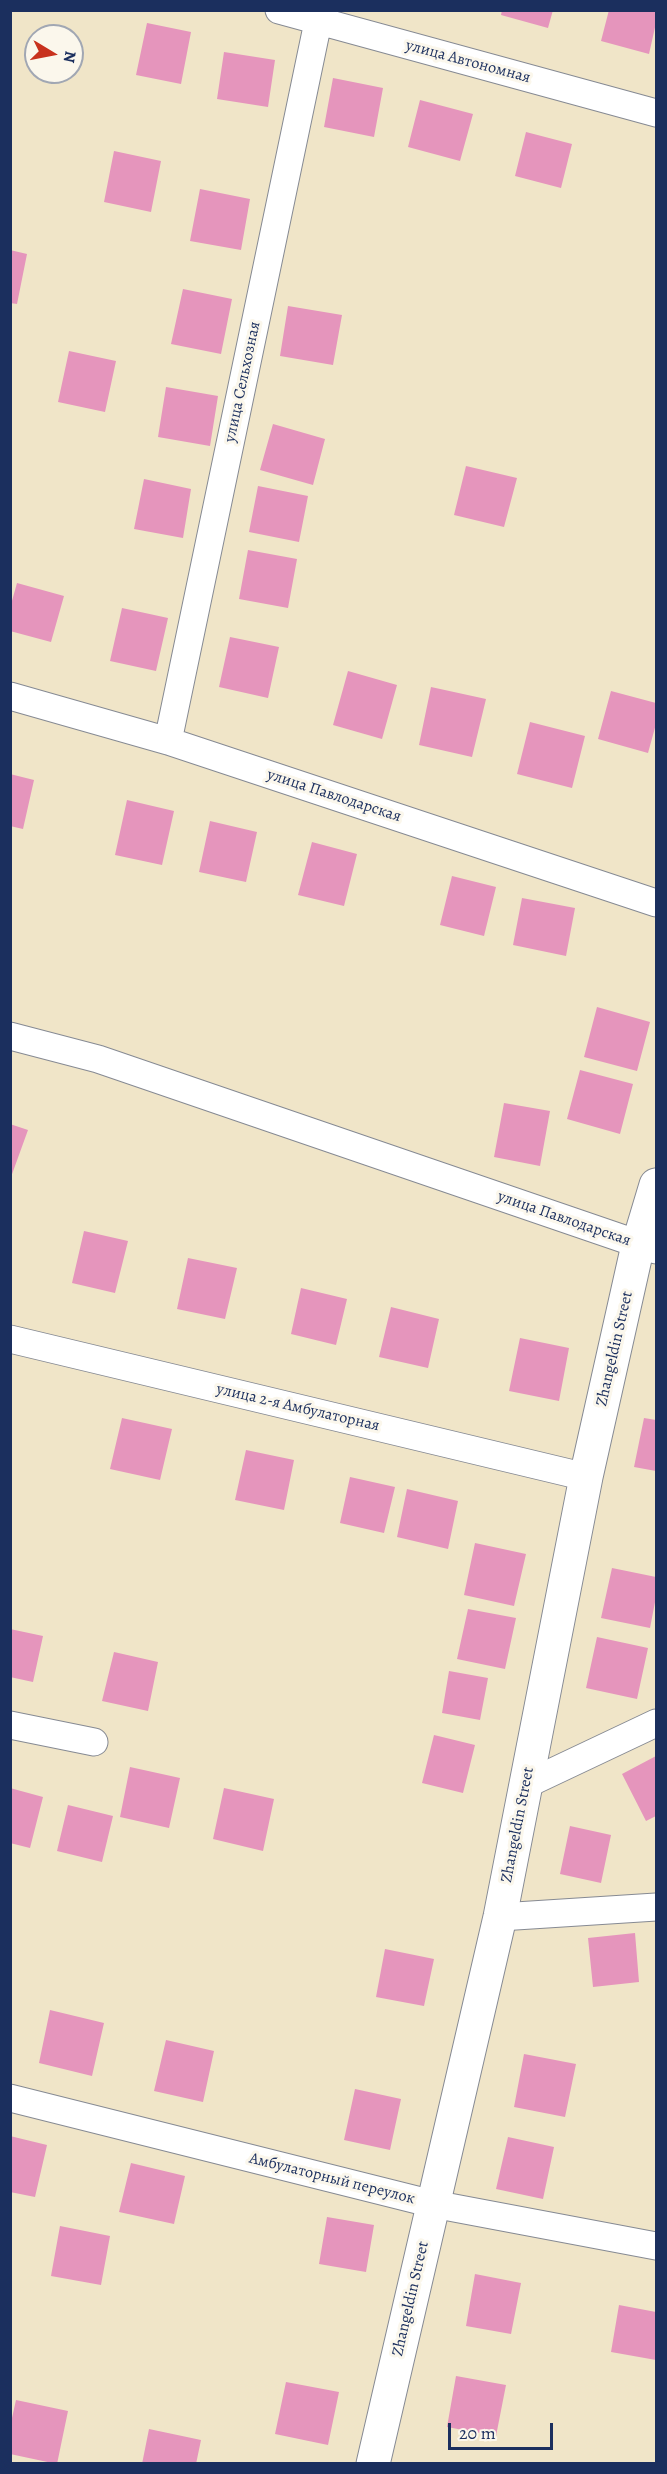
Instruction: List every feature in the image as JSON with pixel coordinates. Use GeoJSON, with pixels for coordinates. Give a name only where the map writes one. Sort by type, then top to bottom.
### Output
{"type":"FeatureCollection","features":[{"type":"Feature","properties":{"kind":"main road","name":"Zhangeldin Street"},"geometry":{"type":"LineString","coordinates":[[373,2463],[500,1917],[586,1477],[647,1248],[657,1185]]}},
{"type":"Feature","properties":{"kind":"street","name":"улица Автономная"},"geometry":{"type":"LineString","coordinates":[[279,10],[657,113]]}},
{"type":"Feature","properties":{"kind":"street","name":"улица Сельхозная"},"geometry":{"type":"LineString","coordinates":[[168,741],[318,22]]}},
{"type":"Feature","properties":{"kind":"street","name":"улица Павлодарская"},"geometry":{"type":"LineString","coordinates":[[10,696],[168,741],[657,903]]}},
{"type":"Feature","properties":{"kind":"street","name":"улица Павлодарская"},"geometry":{"type":"LineString","coordinates":[[10,1036],[98,1059],[647,1248]]}},
{"type":"Feature","properties":{"kind":"street","name":"улица 2-я Амбулаторная"},"geometry":{"type":"LineString","coordinates":[[10,1339],[586,1477]]}},
{"type":"Feature","properties":{"kind":"street"},"geometry":{"type":"LineString","coordinates":[[525,1785],[657,1723]]}},
{"type":"Feature","properties":{"kind":"street"},"geometry":{"type":"LineString","coordinates":[[10,1725],[94,1742]]}},
{"type":"Feature","properties":{"kind":"street"},"geometry":{"type":"LineString","coordinates":[[500,1917],[657,1907]]}},
{"type":"Feature","properties":{"kind":"street","name":"Амбулаторный переулок"},"geometry":{"type":"LineString","coordinates":[[10,2098],[433,2204],[657,2246]]}},
{"type":"Feature","properties":{"kind":"building"},"geometry":{"type":"Polygon","coordinates":[[[502,10],[553,10],[548,28],[501,15],[502,10]]]}},
{"type":"Feature","properties":{"kind":"building"},"geometry":{"type":"Polygon","coordinates":[[[609,10],[656,10],[656,23],[649,54],[601,41],[609,10]]]}},
{"type":"Feature","properties":{"kind":"building"},"geometry":{"type":"Polygon","coordinates":[[[147,23],[191,32],[181,84],[136,75],[147,23]]]}},
{"type":"Feature","properties":{"kind":"building"},"geometry":{"type":"Polygon","coordinates":[[[224,52],[275,60],[268,107],[217,99],[224,52]]]}},
{"type":"Feature","properties":{"kind":"building"},"geometry":{"type":"Polygon","coordinates":[[[333,78],[383,88],[374,137],[324,127],[333,78]]]}},
{"type":"Feature","properties":{"kind":"building"},"geometry":{"type":"Polygon","coordinates":[[[420,100],[473,114],[460,161],[408,147],[420,100]]]}},
{"type":"Feature","properties":{"kind":"building"},"geometry":{"type":"Polygon","coordinates":[[[526,132],[572,144],[561,188],[515,176],[526,132]]]}},
{"type":"Feature","properties":{"kind":"building"},"geometry":{"type":"Polygon","coordinates":[[[114,151],[161,161],[151,212],[104,202],[114,151]]]}},
{"type":"Feature","properties":{"kind":"building"},"geometry":{"type":"Polygon","coordinates":[[[200,189],[250,199],[241,250],[190,241],[200,189]]]}},
{"type":"Feature","properties":{"kind":"building"},"geometry":{"type":"Polygon","coordinates":[[[10,250],[27,254],[17,304],[10,303],[10,250]]]}},
{"type":"Feature","properties":{"kind":"building"},"geometry":{"type":"Polygon","coordinates":[[[183,289],[232,299],[221,354],[171,344],[183,289]]]}},
{"type":"Feature","properties":{"kind":"building"},"geometry":{"type":"Polygon","coordinates":[[[288,306],[342,315],[333,365],[280,356],[288,306]]]}},
{"type":"Feature","properties":{"kind":"building"},"geometry":{"type":"Polygon","coordinates":[[[69,351],[116,361],[105,412],[58,402],[69,351]]]}},
{"type":"Feature","properties":{"kind":"building"},"geometry":{"type":"Polygon","coordinates":[[[166,387],[218,396],[210,446],[158,437],[166,387]]]}},
{"type":"Feature","properties":{"kind":"building"},"geometry":{"type":"Polygon","coordinates":[[[273,424],[325,439],[313,485],[260,470],[273,424]]]}},
{"type":"Feature","properties":{"kind":"building"},"geometry":{"type":"Polygon","coordinates":[[[466,466],[517,478],[504,527],[454,515],[466,466]]]}},
{"type":"Feature","properties":{"kind":"building"},"geometry":{"type":"Polygon","coordinates":[[[144,479],[191,489],[183,538],[134,529],[144,479]]]}},
{"type":"Feature","properties":{"kind":"building"},"geometry":{"type":"Polygon","coordinates":[[[258,486],[308,496],[299,542],[249,532],[258,486]]]}},
{"type":"Feature","properties":{"kind":"building"},"geometry":{"type":"Polygon","coordinates":[[[248,550],[297,559],[288,608],[239,599],[248,550]]]}},
{"type":"Feature","properties":{"kind":"building"},"geometry":{"type":"Polygon","coordinates":[[[17,583],[64,596],[51,642],[10,631],[10,608],[17,583]]]}},
{"type":"Feature","properties":{"kind":"building"},"geometry":{"type":"Polygon","coordinates":[[[122,608],[168,618],[156,671],[110,661],[122,608]]]}},
{"type":"Feature","properties":{"kind":"building"},"geometry":{"type":"Polygon","coordinates":[[[230,637],[279,647],[268,698],[219,687],[230,637]]]}},
{"type":"Feature","properties":{"kind":"building"},"geometry":{"type":"Polygon","coordinates":[[[348,671],[397,685],[382,739],[333,725],[348,671]]]}},
{"type":"Feature","properties":{"kind":"building"},"geometry":{"type":"Polygon","coordinates":[[[431,687],[486,699],[472,757],[419,745],[431,687]]]}},
{"type":"Feature","properties":{"kind":"building"},"geometry":{"type":"Polygon","coordinates":[[[611,691],[656,703],[656,724],[648,753],[598,739],[611,691]]]}},
{"type":"Feature","properties":{"kind":"building"},"geometry":{"type":"Polygon","coordinates":[[[530,722],[585,736],[572,788],[517,774],[530,722]]]}},
{"type":"Feature","properties":{"kind":"building"},"geometry":{"type":"Polygon","coordinates":[[[10,774],[34,780],[23,829],[10,826],[10,774]]]}},
{"type":"Feature","properties":{"kind":"building"},"geometry":{"type":"Polygon","coordinates":[[[127,800],[174,811],[162,865],[115,855],[127,800]]]}},
{"type":"Feature","properties":{"kind":"building"},"geometry":{"type":"Polygon","coordinates":[[[210,821],[257,832],[246,882],[199,872],[210,821]]]}},
{"type":"Feature","properties":{"kind":"building"},"geometry":{"type":"Polygon","coordinates":[[[312,842],[357,854],[344,906],[298,895],[312,842]]]}},
{"type":"Feature","properties":{"kind":"building"},"geometry":{"type":"Polygon","coordinates":[[[452,876],[496,887],[484,936],[440,925],[452,876]]]}},
{"type":"Feature","properties":{"kind":"building"},"geometry":{"type":"Polygon","coordinates":[[[522,898],[575,908],[566,956],[513,945],[522,898]]]}},
{"type":"Feature","properties":{"kind":"building"},"geometry":{"type":"Polygon","coordinates":[[[597,1007],[650,1022],[637,1071],[584,1057],[597,1007]]]}},
{"type":"Feature","properties":{"kind":"building"},"geometry":{"type":"Polygon","coordinates":[[[580,1070],[633,1084],[620,1134],[567,1119],[580,1070]]]}},
{"type":"Feature","properties":{"kind":"building"},"geometry":{"type":"Polygon","coordinates":[[[504,1103],[550,1111],[540,1166],[494,1157],[504,1103]]]}},
{"type":"Feature","properties":{"kind":"building"},"geometry":{"type":"Polygon","coordinates":[[[10,1124],[28,1130],[11,1177],[10,1177],[10,1124]]]}},
{"type":"Feature","properties":{"kind":"building"},"geometry":{"type":"Polygon","coordinates":[[[84,1231],[128,1241],[115,1293],[72,1283],[84,1231]]]}},
{"type":"Feature","properties":{"kind":"building"},"geometry":{"type":"Polygon","coordinates":[[[188,1258],[237,1268],[225,1319],[177,1309],[188,1258]]]}},
{"type":"Feature","properties":{"kind":"building"},"geometry":{"type":"Polygon","coordinates":[[[301,1288],[347,1299],[336,1345],[291,1334],[301,1288]]]}},
{"type":"Feature","properties":{"kind":"building"},"geometry":{"type":"Polygon","coordinates":[[[391,1307],[439,1319],[428,1368],[379,1357],[391,1307]]]}},
{"type":"Feature","properties":{"kind":"building"},"geometry":{"type":"Polygon","coordinates":[[[520,1338],[569,1348],[559,1401],[509,1391],[520,1338]]]}},
{"type":"Feature","properties":{"kind":"building"},"geometry":{"type":"Polygon","coordinates":[[[122,1418],[172,1429],[160,1480],[110,1469],[122,1418]]]}},
{"type":"Feature","properties":{"kind":"building"},"geometry":{"type":"Polygon","coordinates":[[[644,1418],[656,1420],[656,1471],[634,1467],[644,1418]]]}},
{"type":"Feature","properties":{"kind":"building"},"geometry":{"type":"Polygon","coordinates":[[[246,1450],[294,1460],[284,1510],[235,1500],[246,1450]]]}},
{"type":"Feature","properties":{"kind":"building"},"geometry":{"type":"Polygon","coordinates":[[[350,1477],[395,1487],[384,1533],[340,1523],[350,1477]]]}},
{"type":"Feature","properties":{"kind":"building"},"geometry":{"type":"Polygon","coordinates":[[[407,1489],[458,1501],[448,1549],[397,1537],[407,1489]]]}},
{"type":"Feature","properties":{"kind":"building"},"geometry":{"type":"Polygon","coordinates":[[[475,1543],[526,1554],[514,1606],[464,1595],[475,1543]]]}},
{"type":"Feature","properties":{"kind":"building"},"geometry":{"type":"Polygon","coordinates":[[[612,1568],[656,1577],[656,1597],[650,1628],[601,1618],[612,1568]]]}},
{"type":"Feature","properties":{"kind":"building"},"geometry":{"type":"Polygon","coordinates":[[[468,1609],[516,1618],[505,1669],[457,1659],[468,1609]]]}},
{"type":"Feature","properties":{"kind":"building"},"geometry":{"type":"Polygon","coordinates":[[[10,1629],[43,1636],[33,1682],[10,1677],[10,1629]]]}},
{"type":"Feature","properties":{"kind":"building"},"geometry":{"type":"Polygon","coordinates":[[[597,1637],[648,1648],[637,1699],[586,1688],[597,1637]]]}},
{"type":"Feature","properties":{"kind":"building"},"geometry":{"type":"Polygon","coordinates":[[[114,1652],[158,1662],[148,1711],[102,1701],[114,1652]]]}},
{"type":"Feature","properties":{"kind":"building"},"geometry":{"type":"Polygon","coordinates":[[[449,1671],[488,1678],[480,1720],[442,1713],[449,1671]]]}},
{"type":"Feature","properties":{"kind":"building"},"geometry":{"type":"Polygon","coordinates":[[[434,1735],[475,1745],[463,1793],[422,1783],[434,1735]]]}},
{"type":"Feature","properties":{"kind":"building"},"geometry":{"type":"Polygon","coordinates":[[[656,1756],[656,1816],[646,1821],[622,1774],[656,1756]]]}},
{"type":"Feature","properties":{"kind":"building"},"geometry":{"type":"Polygon","coordinates":[[[130,1767],[180,1778],[169,1828],[120,1817],[130,1767]]]}},
{"type":"Feature","properties":{"kind":"building"},"geometry":{"type":"Polygon","coordinates":[[[10,1788],[43,1797],[30,1848],[10,1843],[10,1788]]]}},
{"type":"Feature","properties":{"kind":"building"},"geometry":{"type":"Polygon","coordinates":[[[224,1788],[274,1799],[263,1851],[213,1839],[224,1788]]]}},
{"type":"Feature","properties":{"kind":"building"},"geometry":{"type":"Polygon","coordinates":[[[68,1805],[113,1816],[102,1862],[57,1851],[68,1805]]]}},
{"type":"Feature","properties":{"kind":"building"},"geometry":{"type":"Polygon","coordinates":[[[570,1826],[611,1835],[601,1883],[560,1874],[570,1826]]]}},
{"type":"Feature","properties":{"kind":"building"},"geometry":{"type":"Polygon","coordinates":[[[635,1933],[639,1982],[593,1987],[588,1938],[635,1933]]]}},
{"type":"Feature","properties":{"kind":"building"},"geometry":{"type":"Polygon","coordinates":[[[385,1949],[434,1959],[424,2006],[376,1997],[385,1949]]]}},
{"type":"Feature","properties":{"kind":"building"},"geometry":{"type":"Polygon","coordinates":[[[50,2010],[104,2023],[92,2076],[39,2063],[50,2010]]]}},
{"type":"Feature","properties":{"kind":"building"},"geometry":{"type":"Polygon","coordinates":[[[166,2040],[214,2051],[203,2102],[154,2091],[166,2040]]]}},
{"type":"Feature","properties":{"kind":"building"},"geometry":{"type":"Polygon","coordinates":[[[524,2054],[576,2064],[565,2117],[514,2107],[524,2054]]]}},
{"type":"Feature","properties":{"kind":"building"},"geometry":{"type":"Polygon","coordinates":[[[355,2089],[401,2099],[390,2150],[344,2140],[355,2089]]]}},
{"type":"Feature","properties":{"kind":"building"},"geometry":{"type":"Polygon","coordinates":[[[10,2136],[47,2145],[35,2197],[10,2192],[10,2136]]]}},
{"type":"Feature","properties":{"kind":"building"},"geometry":{"type":"Polygon","coordinates":[[[508,2137],[554,2147],[543,2199],[496,2189],[508,2137]]]}},
{"type":"Feature","properties":{"kind":"building"},"geometry":{"type":"Polygon","coordinates":[[[131,2163],[185,2176],[174,2224],[119,2212],[131,2163]]]}},
{"type":"Feature","properties":{"kind":"building"},"geometry":{"type":"Polygon","coordinates":[[[327,2217],[374,2225],[366,2272],[319,2264],[327,2217]]]}},
{"type":"Feature","properties":{"kind":"building"},"geometry":{"type":"Polygon","coordinates":[[[60,2226],[110,2236],[101,2285],[51,2276],[60,2226]]]}},
{"type":"Feature","properties":{"kind":"building"},"geometry":{"type":"Polygon","coordinates":[[[475,2274],[521,2283],[511,2334],[466,2326],[475,2274]]]}},
{"type":"Feature","properties":{"kind":"building"},"geometry":{"type":"Polygon","coordinates":[[[619,2305],[656,2312],[656,2360],[611,2352],[619,2305]]]}},
{"type":"Feature","properties":{"kind":"building"},"geometry":{"type":"Polygon","coordinates":[[[456,2376],[506,2385],[496,2436],[447,2427],[456,2376]]]}},
{"type":"Feature","properties":{"kind":"building"},"geometry":{"type":"Polygon","coordinates":[[[286,2382],[339,2392],[328,2445],[275,2434],[286,2382]]]}},
{"type":"Feature","properties":{"kind":"building"},"geometry":{"type":"Polygon","coordinates":[[[16,2400],[68,2411],[57,2464],[10,2454],[10,2427],[16,2400]]]}},
{"type":"Feature","properties":{"kind":"building"},"geometry":{"type":"Polygon","coordinates":[[[149,2429],[201,2440],[196,2464],[142,2464],[149,2429]]]}}]}
